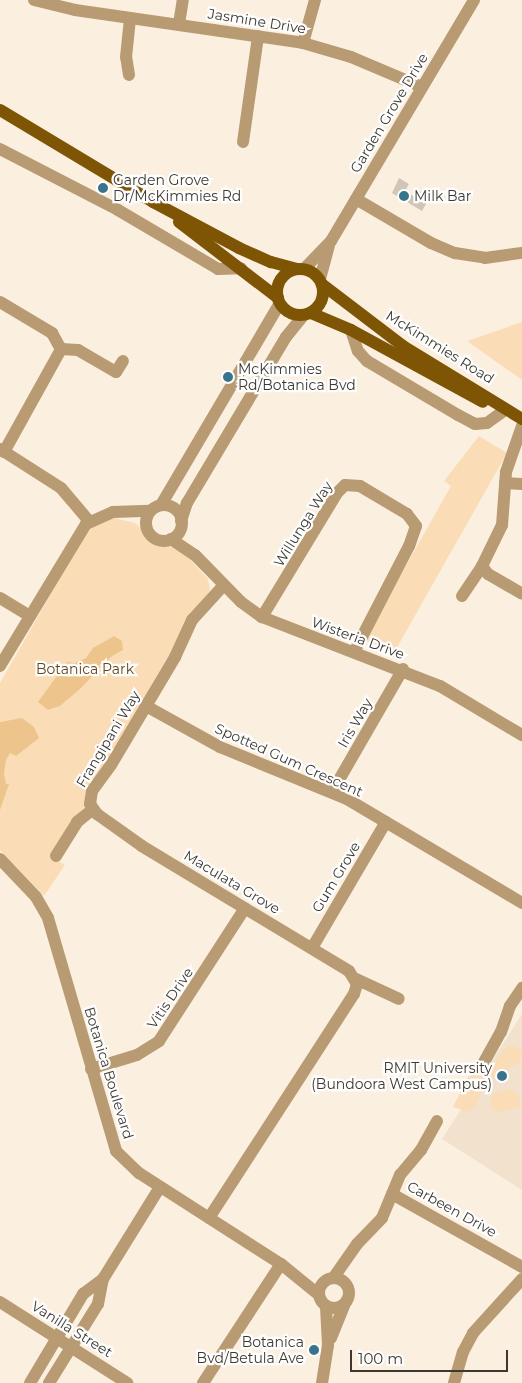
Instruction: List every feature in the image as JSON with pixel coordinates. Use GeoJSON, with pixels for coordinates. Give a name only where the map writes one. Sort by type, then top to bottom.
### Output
{"type":"FeatureCollection","features":[{"type":"Feature","properties":{"kind":"main road"},"geometry":{"type":"LineString","coordinates":[[0,110],[153,202],[239,248],[271,262],[301,269],[321,282],[322,301],[307,314],[288,312],[279,301],[241,268],[153,202]]}},
{"type":"Feature","properties":{"kind":"main road"},"geometry":{"type":"LineString","coordinates":[[279,301],[279,282],[290,271],[301,269]]}},
{"type":"Feature","properties":{"kind":"main road","name":"McKimmies Road"},"geometry":{"type":"LineString","coordinates":[[321,282],[403,346],[521,420]]}},
{"type":"Feature","properties":{"kind":"main road","name":"McKimmies Road"},"geometry":{"type":"LineString","coordinates":[[307,314],[351,330],[502,412],[521,420]]}},
{"type":"Feature","properties":{"kind":"street","name":"Jasmine Drive"},"geometry":{"type":"LineString","coordinates":[[34,0],[75,10],[303,43],[351,57],[384,71],[420,90]]}},
{"type":"Feature","properties":{"kind":"street"},"geometry":{"type":"LineString","coordinates":[[179,24],[183,0]]}},
{"type":"Feature","properties":{"kind":"street"},"geometry":{"type":"LineString","coordinates":[[303,43],[315,0]]}},
{"type":"Feature","properties":{"kind":"street","name":"Garden Grove Drive"},"geometry":{"type":"LineString","coordinates":[[301,269],[331,241],[474,0]]}},
{"type":"Feature","properties":{"kind":"street"},"geometry":{"type":"LineString","coordinates":[[129,75],[126,56],[130,18]]}},
{"type":"Feature","properties":{"kind":"street"},"geometry":{"type":"LineString","coordinates":[[243,142],[258,36]]}},
{"type":"Feature","properties":{"kind":"street"},"geometry":{"type":"LineString","coordinates":[[0,149],[118,210],[218,269],[241,268]]}},
{"type":"Feature","properties":{"kind":"street"},"geometry":{"type":"LineString","coordinates":[[356,199],[431,243],[456,254],[485,258],[522,253]]}},
{"type":"Feature","properties":{"kind":"street","name":"Garden Grove Drive"},"geometry":{"type":"LineString","coordinates":[[321,282],[331,241]]}},
{"type":"Feature","properties":{"kind":"street"},"geometry":{"type":"LineString","coordinates":[[0,666],[89,521],[105,514],[150,512],[161,505],[220,407],[279,301]]}},
{"type":"Feature","properties":{"kind":"street"},"geometry":{"type":"LineString","coordinates":[[0,302],[52,333],[61,349]]}},
{"type":"Feature","properties":{"kind":"street"},"geometry":{"type":"LineString","coordinates":[[178,530],[187,503],[238,417],[286,337],[307,314]]}},
{"type":"Feature","properties":{"kind":"street"},"geometry":{"type":"LineString","coordinates":[[351,330],[358,351],[367,362],[458,415],[475,424],[487,423],[502,412]]}},
{"type":"Feature","properties":{"kind":"street"},"geometry":{"type":"LineString","coordinates":[[61,349],[78,350],[116,372],[123,362]]}},
{"type":"Feature","properties":{"kind":"street"},"geometry":{"type":"LineString","coordinates":[[61,349],[2,451],[61,488],[89,521]]}},
{"type":"Feature","properties":{"kind":"street"},"geometry":{"type":"LineString","coordinates":[[220,407],[238,417]]}},
{"type":"Feature","properties":{"kind":"street"},"geometry":{"type":"LineString","coordinates":[[462,596],[482,566],[502,525],[505,483],[521,420]]}},
{"type":"Feature","properties":{"kind":"street"},"geometry":{"type":"LineString","coordinates":[[505,483],[522,484]]}},
{"type":"Feature","properties":{"kind":"street","name":"Willunga Way"},"geometry":{"type":"LineString","coordinates":[[262,617],[337,493],[345,485],[360,486],[407,514],[416,526],[409,546],[354,652]]}},
{"type":"Feature","properties":{"kind":"street"},"geometry":{"type":"LineString","coordinates":[[161,505],[172,507],[178,530]]}},
{"type":"Feature","properties":{"kind":"street"},"geometry":{"type":"LineString","coordinates":[[122,512],[146,526],[155,538],[178,530]]}},
{"type":"Feature","properties":{"kind":"street"},"geometry":{"type":"LineString","coordinates":[[146,526],[150,512]]}},
{"type":"Feature","properties":{"kind":"street","name":"Wisteria Drive"},"geometry":{"type":"LineString","coordinates":[[178,530],[195,556],[223,586],[262,617],[403,669],[440,686],[522,735]]}},
{"type":"Feature","properties":{"kind":"street"},"geometry":{"type":"LineString","coordinates":[[482,566],[488,574],[522,594]]}},
{"type":"Feature","properties":{"kind":"street","name":"Frangipani Way"},"geometry":{"type":"LineString","coordinates":[[56,856],[76,822],[92,810],[89,799],[92,791],[111,765],[146,706],[193,618],[223,586]]}},
{"type":"Feature","properties":{"kind":"street"},"geometry":{"type":"LineString","coordinates":[[0,598],[30,616]]}},
{"type":"Feature","properties":{"kind":"street","name":"Iris Way"},"geometry":{"type":"LineString","coordinates":[[332,792],[403,669]]}},
{"type":"Feature","properties":{"kind":"street","name":"Spotted Gum Crescent"},"geometry":{"type":"LineString","coordinates":[[146,706],[220,747],[332,792],[522,903]]}},
{"type":"Feature","properties":{"kind":"street","name":"Maculata Grove"},"geometry":{"type":"LineString","coordinates":[[92,810],[142,846],[312,948],[349,971],[356,979],[398,999]]}},
{"type":"Feature","properties":{"kind":"street","name":"Gum Grove"},"geometry":{"type":"LineString","coordinates":[[312,948],[386,822]]}},
{"type":"Feature","properties":{"kind":"street"},"geometry":{"type":"LineString","coordinates":[[0,858],[0,865]]}},
{"type":"Feature","properties":{"kind":"street","name":"Botanica Boulevard"},"geometry":{"type":"LineString","coordinates":[[0,858],[17,879],[36,897],[48,918],[116,1151],[129,1166],[160,1187],[281,1264],[325,1285]]}},
{"type":"Feature","properties":{"kind":"street"},"geometry":{"type":"LineString","coordinates":[[0,875],[17,879]]}},
{"type":"Feature","properties":{"kind":"street","name":"Vitis Drive"},"geometry":{"type":"LineString","coordinates":[[91,1069],[137,1055],[163,1037],[245,908]]}},
{"type":"Feature","properties":{"kind":"street"},"geometry":{"type":"LineString","coordinates":[[210,1218],[354,994],[356,979]]}},
{"type":"Feature","properties":{"kind":"street"},"geometry":{"type":"LineString","coordinates":[[483,1064],[501,1032],[510,1006],[522,988]]}},
{"type":"Feature","properties":{"kind":"street"},"geometry":{"type":"LineString","coordinates":[[322,1383],[328,1345],[325,1285],[349,1257],[356,1244],[382,1218],[400,1175],[421,1150],[437,1121]]}},
{"type":"Feature","properties":{"kind":"street"},"geometry":{"type":"LineString","coordinates":[[49,1383],[98,1304],[103,1279],[160,1187]]}},
{"type":"Feature","properties":{"kind":"street","name":"Carbeen Drive"},"geometry":{"type":"LineString","coordinates":[[392,1194],[522,1268]]}},
{"type":"Feature","properties":{"kind":"street"},"geometry":{"type":"LineString","coordinates":[[328,1345],[350,1294],[346,1282],[349,1257]]}},
{"type":"Feature","properties":{"kind":"street"},"geometry":{"type":"LineString","coordinates":[[203,1383],[281,1264]]}},
{"type":"Feature","properties":{"kind":"street"},"geometry":{"type":"LineString","coordinates":[[30,1383],[83,1294],[103,1279]]}},
{"type":"Feature","properties":{"kind":"street"},"geometry":{"type":"LineString","coordinates":[[454,1383],[463,1352],[474,1333],[522,1279]]}},
{"type":"Feature","properties":{"kind":"street"},"geometry":{"type":"LineString","coordinates":[[325,1285],[346,1282]]}},
{"type":"Feature","properties":{"kind":"street","name":"Vanilla Street"},"geometry":{"type":"LineString","coordinates":[[0,1302],[72,1346],[127,1383]]}},
{"type":"Feature","properties":{"kind":"street"},"geometry":{"type":"LineString","coordinates":[[326,1306],[336,1308],[344,1305]]}},
{"type":"Feature","properties":{"kind":"shaded area"},"geometry":{"type":"Polygon","coordinates":[[[114,636],[122,641],[123,650],[112,656],[80,689],[60,706],[48,710],[38,702],[67,662],[75,663],[86,658],[93,648],[114,636]]]}},
{"type":"Feature","properties":{"kind":"shaded area"},"geometry":{"type":"Polygon","coordinates":[[[22,718],[34,727],[39,738],[16,756],[10,753],[6,760],[4,774],[6,784],[9,784],[0,810],[0,722],[22,718]]]}},
{"type":"Feature","properties":{"kind":"shaded area","name":"RMIT University (Bundoora West Campus)"},"geometry":{"type":"Polygon","coordinates":[[[522,1014],[522,1190],[442,1139],[522,1014]]]}},
{"type":"Feature","properties":{"kind":"green space"},"geometry":{"type":"Polygon","coordinates":[[[522,322],[522,380],[467,341],[522,322]]]}},
{"type":"Feature","properties":{"kind":"green space"},"geometry":{"type":"Polygon","coordinates":[[[479,436],[507,453],[395,651],[364,640],[451,486],[444,481],[479,436]]]}},
{"type":"Feature","properties":{"kind":"green space","name":"Botanica Park"},"geometry":{"type":"Polygon","coordinates":[[[114,518],[135,523],[153,540],[182,551],[208,579],[210,590],[158,673],[115,749],[87,789],[85,807],[72,819],[50,856],[65,865],[44,896],[0,850],[0,683],[80,543],[91,528],[114,518]]]}},
{"type":"Feature","properties":{"kind":"green space"},"geometry":{"type":"Polygon","coordinates":[[[512,1045],[522,1050],[520,1062],[492,1078],[481,1093],[476,1105],[468,1112],[453,1107],[468,1077],[475,1074],[484,1076],[505,1048],[512,1045]]]}},
{"type":"Feature","properties":{"kind":"green space"},"geometry":{"type":"Polygon","coordinates":[[[511,1089],[519,1095],[520,1107],[498,1112],[492,1109],[490,1100],[494,1093],[511,1089]]]}},
{"type":"Feature","properties":{"kind":"building","name":"Milk Bar"},"geometry":{"type":"Polygon","coordinates":[[[399,178],[409,184],[405,191],[415,197],[418,190],[430,197],[422,211],[392,193],[399,178]]]}},
{"type":"Feature","properties":{"kind":"place","name":"Garden Grove Dr/McKimmies Rd"},"geometry":{"type":"Point","coordinates":[103,188]}},
{"type":"Feature","properties":{"kind":"place","name":"Milk Bar"},"geometry":{"type":"Point","coordinates":[404,196]}},
{"type":"Feature","properties":{"kind":"place","name":"McKimmies Rd/Botanica Bvd"},"geometry":{"type":"Point","coordinates":[228,377]}},
{"type":"Feature","properties":{"kind":"place","name":"RMIT University (Bundoora West Campus)"},"geometry":{"type":"Point","coordinates":[502,1076]}},
{"type":"Feature","properties":{"kind":"place","name":"Botanica Bvd/Betula Ave"},"geometry":{"type":"Point","coordinates":[314,1350]}}]}
